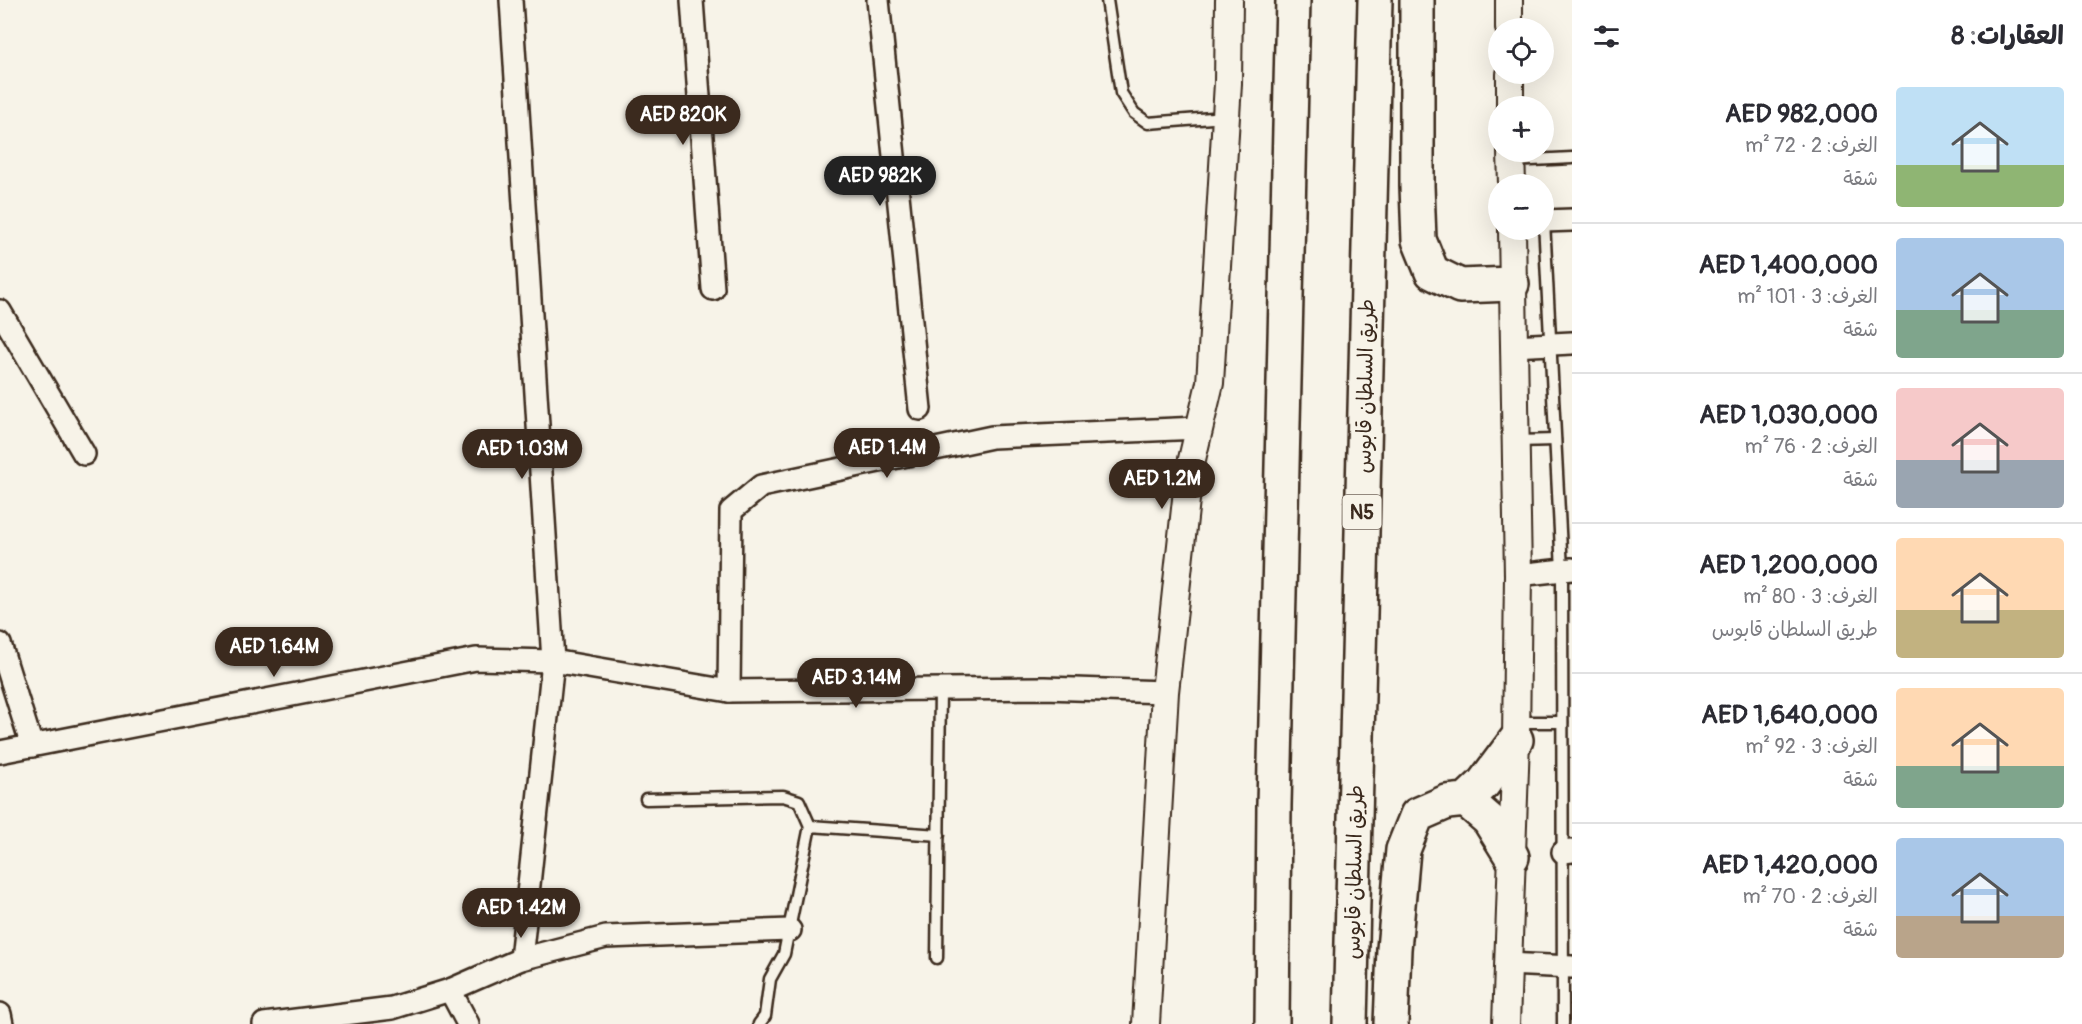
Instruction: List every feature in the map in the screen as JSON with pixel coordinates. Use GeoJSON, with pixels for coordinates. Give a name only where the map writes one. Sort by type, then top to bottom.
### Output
{"type":"FeatureCollection","features":[{"type":"Feature","properties":{"kind":"highway"},"geometry":{"type":"LineString","coordinates":[[1272,1024],[1274,805],[1293,0]]}},
{"type":"Feature","properties":{"kind":"highway","name":"طريق السلطان قابوس"},"geometry":{"type":"LineString","coordinates":[[1350,1024],[1375,0]]}},
{"type":"Feature","properties":{"kind":"highway"},"geometry":{"type":"LineString","coordinates":[[1417,0],[1416,186],[1419,240],[1432,272],[1460,286],[1512,284]]}},
{"type":"Feature","properties":{"kind":"highway"},"geometry":{"type":"LineString","coordinates":[[1391,1024],[1394,950],[1403,850],[1417,815],[1447,802],[1466,800],[1483,784],[1516,731]]}},
{"type":"Feature","properties":{"kind":"highway"},"geometry":{"type":"LineString","coordinates":[[1466,800],[1489,820],[1512,857]]}},
{"type":"Feature","properties":{"kind":"street"},"geometry":{"type":"LineString","coordinates":[[511,0],[553,661],[521,959]]}},
{"type":"Feature","properties":{"kind":"street"},"geometry":{"type":"LineString","coordinates":[[692,0],[713,289]]}},
{"type":"Feature","properties":{"kind":"street"},"geometry":{"type":"LineString","coordinates":[[878,0],[920,410]]}},
{"type":"Feature","properties":{"kind":"street"},"geometry":{"type":"LineString","coordinates":[[1146,1024],[1165,692],[1189,472],[1210,383],[1226,117],[1229,0]]}},
{"type":"Feature","properties":{"kind":"street"},"geometry":{"type":"LineString","coordinates":[[1509,0],[1509,18]]}},
{"type":"Feature","properties":{"kind":"street"},"geometry":{"type":"LineString","coordinates":[[1554,221],[1572,220]]}},
{"type":"Feature","properties":{"kind":"street"},"geometry":{"type":"LineString","coordinates":[[1506,1024],[1516,731],[1518,575],[1512,240]]}},
{"type":"Feature","properties":{"kind":"street"},"geometry":{"type":"LineString","coordinates":[[0,312],[84,454]]}},
{"type":"Feature","properties":{"kind":"street"},"geometry":{"type":"LineString","coordinates":[[1514,346],[1572,343]]}},
{"type":"Feature","properties":{"kind":"street"},"geometry":{"type":"LineString","coordinates":[[729,691],[731,511],[761,486],[992,437],[1199,428]]}},
{"type":"Feature","properties":{"kind":"street"},"geometry":{"type":"LineString","coordinates":[[1518,575],[1567,570]]}},
{"type":"Feature","properties":{"kind":"street"},"geometry":{"type":"LineString","coordinates":[[0,644],[32,746]]}},
{"type":"Feature","properties":{"kind":"street"},"geometry":{"type":"LineString","coordinates":[[0,752],[476,659],[553,661],[729,691],[1044,688],[1165,692]]}},
{"type":"Feature","properties":{"kind":"street"},"geometry":{"type":"LineString","coordinates":[[264,1024],[392,1008],[450,990],[521,959],[606,938],[790,930]]}},
{"type":"Feature","properties":{"kind":"street"},"geometry":{"type":"LineString","coordinates":[[1508,964],[1568,966]]}},
{"type":"Feature","properties":{"kind":"street"},"geometry":{"type":"LineString","coordinates":[[450,990],[468,1024]]}},
{"type":"Feature","properties":{"kind":"street"},"geometry":{"type":"LineString","coordinates":[[0,1014],[2,1024]]}},
{"type":"Feature","properties":{"kind":"lane"},"geometry":{"type":"LineString","coordinates":[[1107,0],[1121,93],[1134,113],[1148,123],[1226,117]]}},
{"type":"Feature","properties":{"kind":"lane"},"geometry":{"type":"LineString","coordinates":[[1511,166],[1572,158]]}},
{"type":"Feature","properties":{"kind":"lane"},"geometry":{"type":"LineString","coordinates":[[1545,240],[1555,440],[1567,570],[1562,722],[1568,851],[1568,966],[1563,1024]]}},
{"type":"Feature","properties":{"kind":"lane"},"geometry":{"type":"LineString","coordinates":[[1515,441],[1555,440]]}},
{"type":"Feature","properties":{"kind":"lane"},"geometry":{"type":"LineString","coordinates":[[938,958],[940,689]]}},
{"type":"Feature","properties":{"kind":"lane"},"geometry":{"type":"LineString","coordinates":[[1516,731],[1562,722]]}},
{"type":"Feature","properties":{"kind":"lane"},"geometry":{"type":"LineString","coordinates":[[646,799],[783,796],[799,801],[810,826],[784,954],[770,979],[765,1017],[759,1024]]}},
{"type":"Feature","properties":{"kind":"lane"},"geometry":{"type":"LineString","coordinates":[[810,826],[939,835]]}}]}
